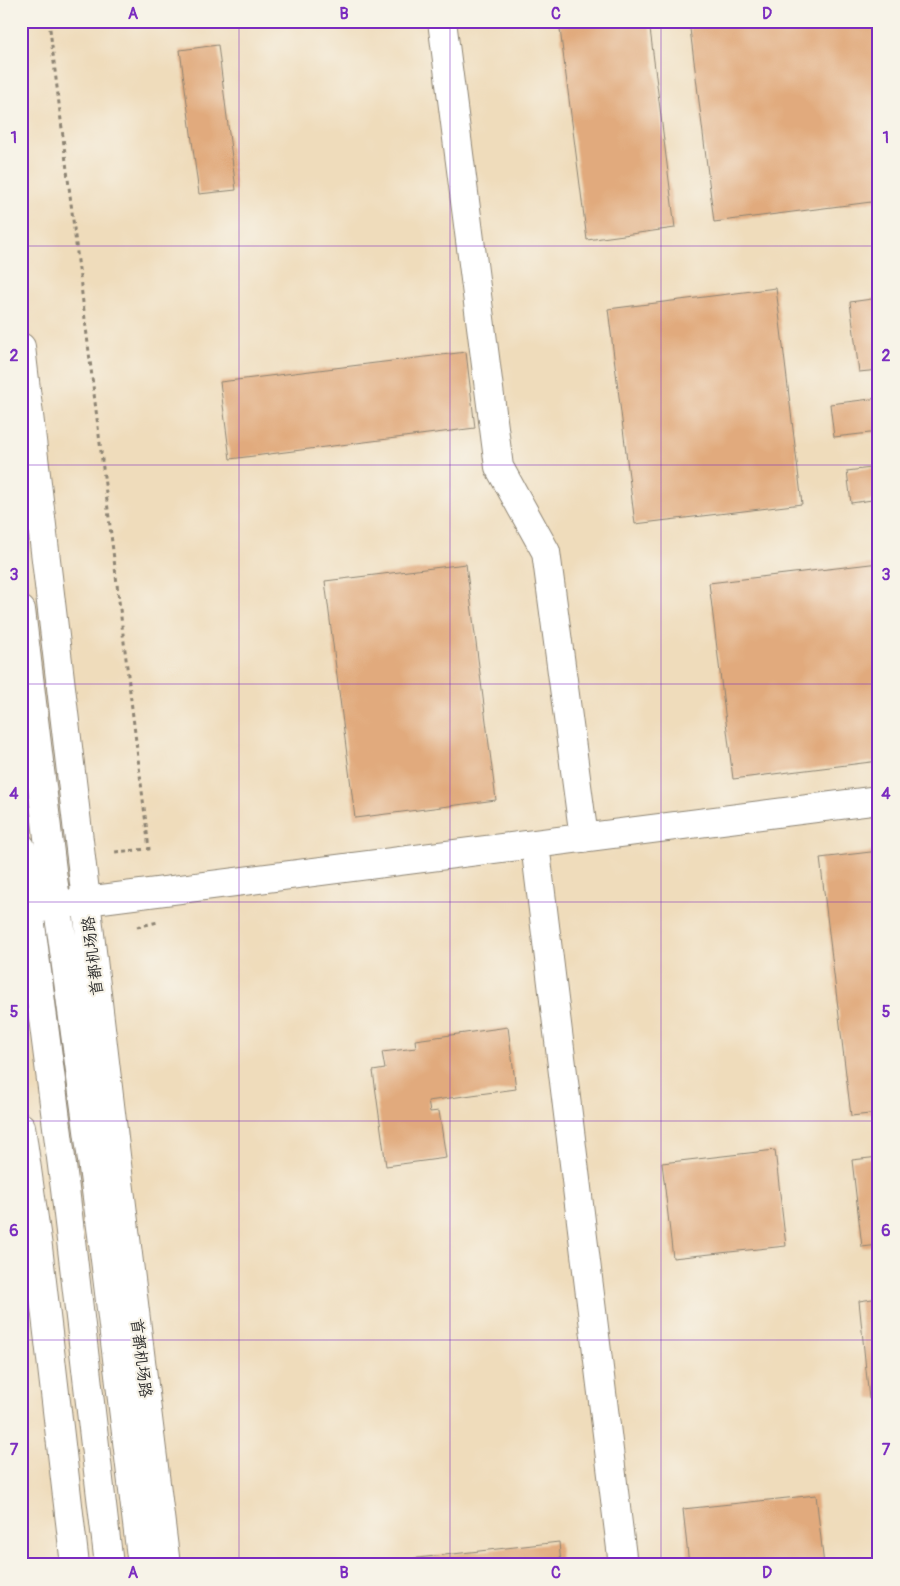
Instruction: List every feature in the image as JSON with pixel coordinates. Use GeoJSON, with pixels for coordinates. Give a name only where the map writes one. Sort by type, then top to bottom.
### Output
{"type":"FeatureCollection","features":[{"type":"Feature","properties":{"kind":"street"},"geometry":{"type":"LineString","coordinates":[[442,21],[499,467],[546,552],[584,838]]}},
{"type":"Feature","properties":{"kind":"street","name":"首都机场路"},"geometry":{"type":"LineString","coordinates":[[21,347],[86,901],[107,1183],[142,1565]]}},
{"type":"Feature","properties":{"kind":"street","name":"首都机场路"},"geometry":{"type":"LineString","coordinates":[[21,610],[58,905],[107,1183],[166,1565]]}},
{"type":"Feature","properties":{"kind":"street"},"geometry":{"type":"LineString","coordinates":[[25,910],[879,800]]}},
{"type":"Feature","properties":{"kind":"street"},"geometry":{"type":"LineString","coordinates":[[535,844],[623,1565]]}},
{"type":"Feature","properties":{"kind":"street"},"geometry":{"type":"LineString","coordinates":[[21,847],[25,910],[65,1189],[109,1565]]}},
{"type":"Feature","properties":{"kind":"street"},"geometry":{"type":"LineString","coordinates":[[21,1127],[26,1195],[75,1565]]}},
{"type":"Feature","properties":{"kind":"street"},"geometry":{"type":"LineString","coordinates":[[26,1195],[107,1183]]}},
{"type":"Feature","properties":{"kind":"path"},"geometry":{"type":"LineString","coordinates":[[49,21],[149,849],[114,852]]}},
{"type":"Feature","properties":{"kind":"path"},"geometry":{"type":"LineString","coordinates":[[137,927],[158,922]]}},
{"type":"Feature","properties":{"kind":"building"},"geometry":{"type":"Polygon","coordinates":[[[559,21],[649,21],[675,228],[587,240],[559,21]]]}},
{"type":"Feature","properties":{"kind":"building"},"geometry":{"type":"Polygon","coordinates":[[[689,21],[879,21],[879,201],[714,222],[689,21]]]}},
{"type":"Feature","properties":{"kind":"building"},"geometry":{"type":"Polygon","coordinates":[[[218,45],[236,190],[199,194],[180,50],[218,45]]]}},
{"type":"Feature","properties":{"kind":"building"},"geometry":{"type":"Polygon","coordinates":[[[776,288],[802,504],[635,524],[608,309],[776,288]]]}},
{"type":"Feature","properties":{"kind":"building"},"geometry":{"type":"Polygon","coordinates":[[[879,298],[879,370],[859,372],[850,302],[879,298]]]}},
{"type":"Feature","properties":{"kind":"building"},"geometry":{"type":"Polygon","coordinates":[[[466,352],[475,428],[230,459],[220,382],[466,352]]]}},
{"type":"Feature","properties":{"kind":"building"},"geometry":{"type":"Polygon","coordinates":[[[879,398],[879,432],[834,437],[830,404],[879,398]]]}},
{"type":"Feature","properties":{"kind":"building"},"geometry":{"type":"Polygon","coordinates":[[[879,467],[879,499],[851,503],[847,471],[879,467]]]}},
{"type":"Feature","properties":{"kind":"building"},"geometry":{"type":"Polygon","coordinates":[[[879,563],[879,761],[733,779],[709,583],[879,563]]]}},
{"type":"Feature","properties":{"kind":"building"},"geometry":{"type":"Polygon","coordinates":[[[466,564],[496,800],[355,818],[325,581],[466,564]]]}},
{"type":"Feature","properties":{"kind":"building"},"geometry":{"type":"Polygon","coordinates":[[[879,851],[879,1113],[851,1116],[820,858],[879,851]]]}},
{"type":"Feature","properties":{"kind":"building"},"geometry":{"type":"Polygon","coordinates":[[[508,1027],[516,1089],[428,1101],[430,1112],[439,1111],[446,1158],[386,1166],[373,1071],[385,1069],[382,1052],[416,1048],[415,1040],[508,1027]]]}},
{"type":"Feature","properties":{"kind":"building"},"geometry":{"type":"Polygon","coordinates":[[[775,1150],[786,1246],[673,1258],[662,1163],[775,1150]]]}},
{"type":"Feature","properties":{"kind":"building"},"geometry":{"type":"Polygon","coordinates":[[[879,1157],[879,1245],[862,1247],[852,1160],[879,1157]]]}},
{"type":"Feature","properties":{"kind":"building"},"geometry":{"type":"Polygon","coordinates":[[[879,1298],[879,1398],[869,1399],[859,1301],[879,1298]]]}},
{"type":"Feature","properties":{"kind":"building"},"geometry":{"type":"Polygon","coordinates":[[[816,1495],[824,1565],[689,1565],[683,1509],[816,1495]]]}},
{"type":"Feature","properties":{"kind":"building"},"geometry":{"type":"Polygon","coordinates":[[[559,1542],[561,1565],[410,1565],[409,1559],[559,1542]]]}}]}
